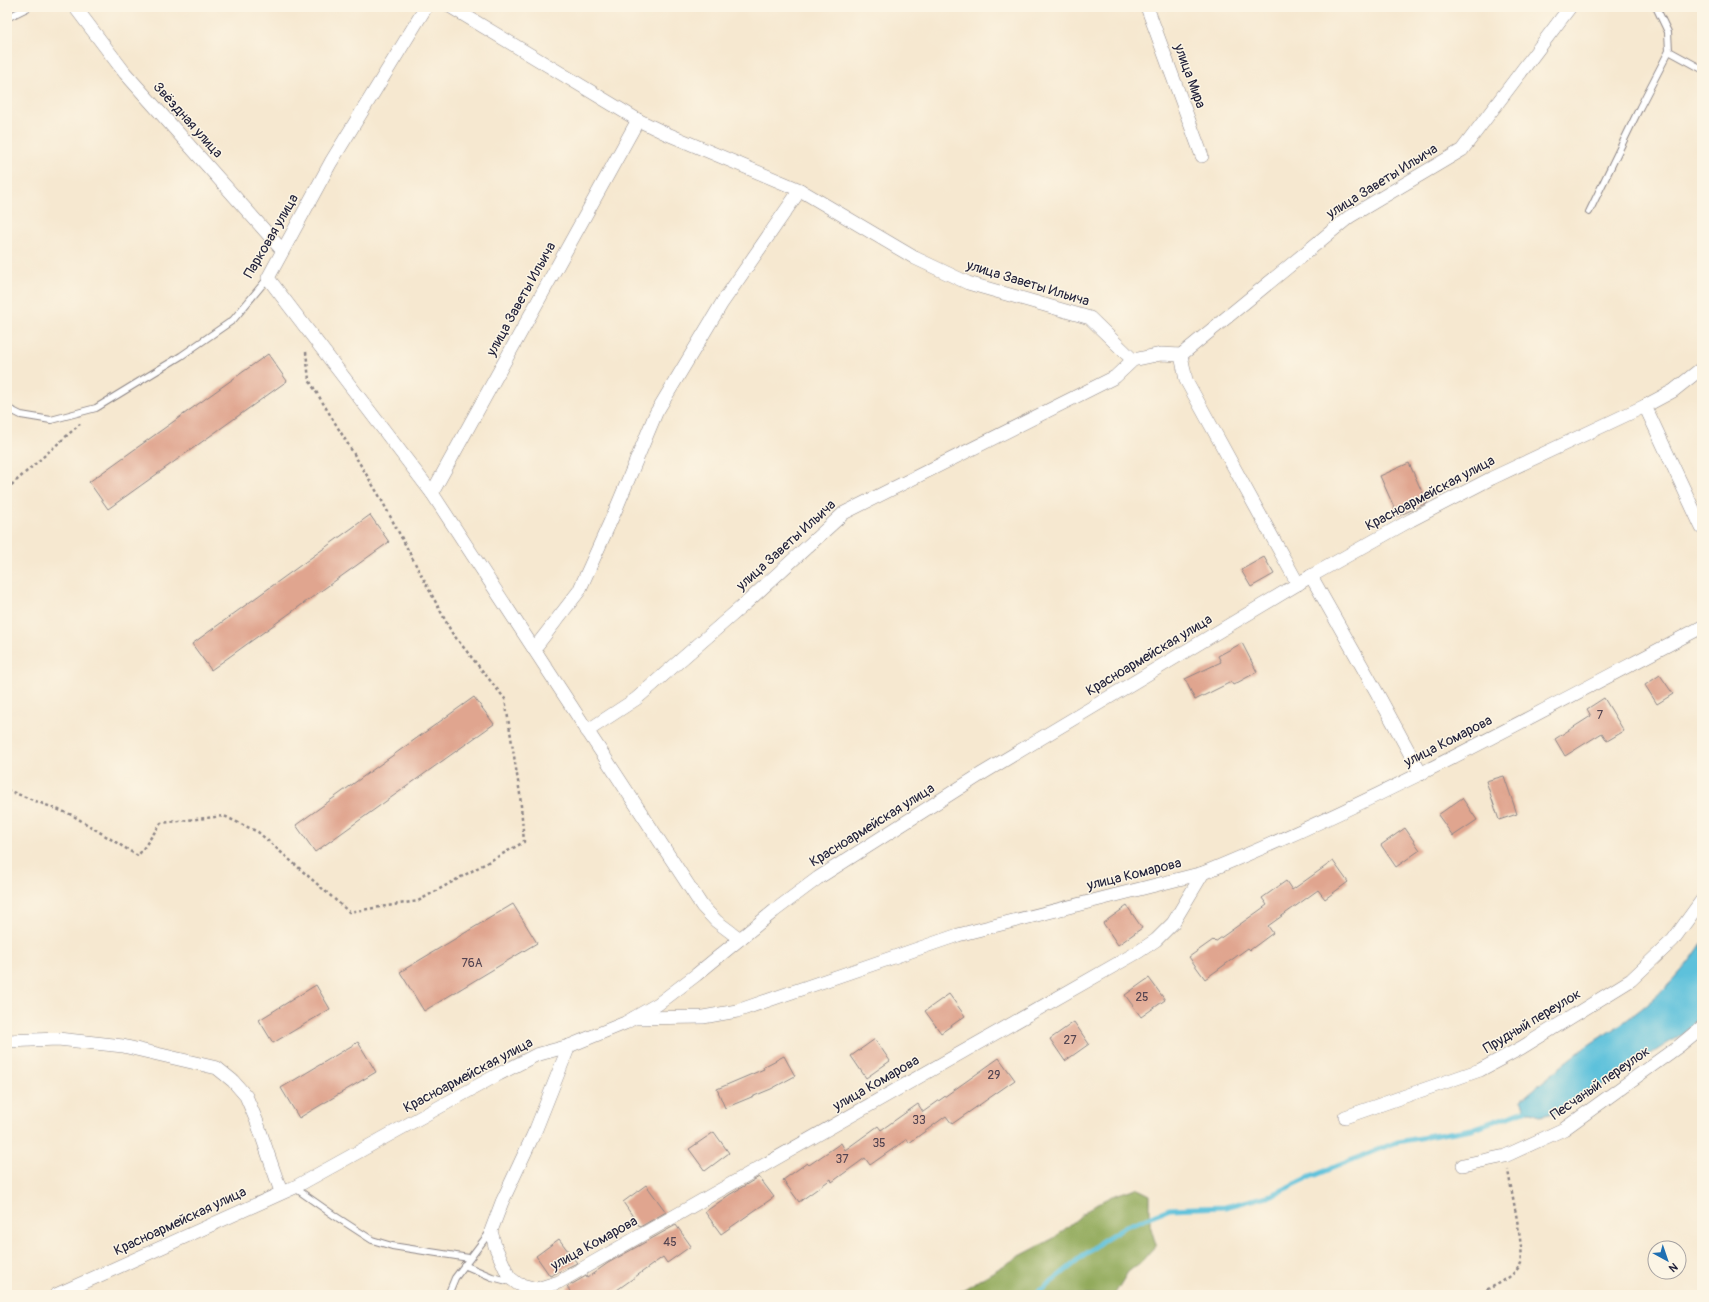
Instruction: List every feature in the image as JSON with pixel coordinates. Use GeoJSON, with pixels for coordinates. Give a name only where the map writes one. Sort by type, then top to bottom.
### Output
{"type":"FeatureCollection","features":[{"type":"Feature","properties":{"kind":"street","name":"Звёздная улица"},"geometry":{"type":"LineString","coordinates":[[75,7],[125,73],[282,250]]}},
{"type":"Feature","properties":{"kind":"street","name":"Парковая улица"},"geometry":{"type":"LineString","coordinates":[[268,278],[331,162],[426,7]]}},
{"type":"Feature","properties":{"kind":"street","name":"улица Заветы Ильича"},"geometry":{"type":"LineString","coordinates":[[451,7],[638,120],[665,134],[800,190],[915,258],[968,283],[1090,318],[1133,360],[1115,377],[844,513],[746,603],[636,699],[588,731]]}},
{"type":"Feature","properties":{"kind":"street","name":"улица Мира"},"geometry":{"type":"LineString","coordinates":[[1147,7],[1202,156]]}},
{"type":"Feature","properties":{"kind":"street","name":"улица Заветы Ильича"},"geometry":{"type":"LineString","coordinates":[[1181,354],[1349,218],[1462,150],[1570,7]]}},
{"type":"Feature","properties":{"kind":"street","name":"улица Заветы Ильича"},"geometry":{"type":"LineString","coordinates":[[432,493],[638,120]]}},
{"type":"Feature","properties":{"kind":"street"},"geometry":{"type":"LineString","coordinates":[[534,650],[580,591],[656,413],[722,303],[800,190]]}},
{"type":"Feature","properties":{"kind":"street"},"geometry":{"type":"LineString","coordinates":[[268,278],[432,493],[702,906],[716,921],[740,939]]}},
{"type":"Feature","properties":{"kind":"street"},"geometry":{"type":"LineString","coordinates":[[1133,360],[1161,354],[1181,354],[1186,380],[1298,584]]}},
{"type":"Feature","properties":{"kind":"street","name":"Красноармейская улица"},"geometry":{"type":"LineString","coordinates":[[56,1295],[294,1187],[536,1055],[569,1046],[634,1018],[658,1004],[818,878],[983,773],[1311,576],[1411,520],[1492,478],[1645,406],[1673,391],[1702,368]]}},
{"type":"Feature","properties":{"kind":"street"},"geometry":{"type":"LineString","coordinates":[[1645,406],[1702,528]]}},
{"type":"Feature","properties":{"kind":"street"},"geometry":{"type":"LineString","coordinates":[[1311,576],[1421,774]]}},
{"type":"Feature","properties":{"kind":"street","name":"улица Комарова"},"geometry":{"type":"LineString","coordinates":[[634,1018],[703,1017],[737,1011],[958,936],[1203,872],[1241,857],[1421,774],[1702,627]]}},
{"type":"Feature","properties":{"kind":"street","name":"улица Комарова"},"geometry":{"type":"LineString","coordinates":[[518,1284],[537,1289],[559,1282],[1138,952],[1156,940],[1173,923],[1203,872]]}},
{"type":"Feature","properties":{"kind":"street","name":"Прудный переулок"},"geometry":{"type":"LineString","coordinates":[[1345,1117],[1480,1070],[1527,1044],[1631,980],[1673,940],[1702,900]]}},
{"type":"Feature","properties":{"kind":"street","name":"Песчаный переулок"},"geometry":{"type":"LineString","coordinates":[[1463,1165],[1505,1156],[1564,1129],[1679,1046],[1702,1027]]}},
{"type":"Feature","properties":{"kind":"street"},"geometry":{"type":"LineString","coordinates":[[7,1041],[58,1040],[123,1046],[216,1068],[232,1081],[246,1096],[257,1122],[281,1192]]}},
{"type":"Feature","properties":{"kind":"street"},"geometry":{"type":"LineString","coordinates":[[518,1284],[509,1277],[495,1246],[491,1231],[502,1202],[536,1129],[569,1046]]}},
{"type":"Feature","properties":{"kind":"lane"},"geometry":{"type":"LineString","coordinates":[[7,18],[29,7]]}},
{"type":"Feature","properties":{"kind":"lane"},"geometry":{"type":"LineString","coordinates":[[1589,212],[1669,51],[1668,32],[1656,7]]}},
{"type":"Feature","properties":{"kind":"lane"},"geometry":{"type":"LineString","coordinates":[[1669,51],[1702,69]]}},
{"type":"Feature","properties":{"kind":"lane","name":"Парковая улица"},"geometry":{"type":"LineString","coordinates":[[7,408],[21,415],[51,420],[96,408],[181,356],[233,320],[268,278]]}},
{"type":"Feature","properties":{"kind":"lane"},"geometry":{"type":"LineString","coordinates":[[294,1187],[372,1240],[392,1246],[469,1258]]}},
{"type":"Feature","properties":{"kind":"lane"},"geometry":{"type":"LineString","coordinates":[[448,1295],[455,1278],[491,1231]]}},
{"type":"Feature","properties":{"kind":"lane"},"geometry":{"type":"LineString","coordinates":[[464,1265],[492,1277],[518,1284]]}},
{"type":"Feature","properties":{"kind":"path"},"geometry":{"type":"LineString","coordinates":[[7,790],[72,815],[138,856],[161,823],[224,816],[258,832],[349,912],[418,901],[524,842],[520,794],[505,699],[452,633],[380,497],[309,380],[302,323]]}},
{"type":"Feature","properties":{"kind":"path"},"geometry":{"type":"LineString","coordinates":[[7,489],[83,422]]}},
{"type":"Feature","properties":{"kind":"path"},"geometry":{"type":"LineString","coordinates":[[1476,1295],[1505,1280],[1522,1262],[1521,1242],[1505,1156]]}},
{"type":"Feature","properties":{"kind":"green space"},"geometry":{"type":"Polygon","coordinates":[[[1136,1188],[1150,1195],[1150,1225],[1156,1245],[1141,1262],[1128,1272],[1114,1295],[954,1295],[1018,1257],[1054,1238],[1094,1205],[1112,1196],[1136,1188]]]}},
{"type":"Feature","properties":{"kind":"water"},"geometry":{"type":"Polygon","coordinates":[[[1702,943],[1702,1016],[1679,1036],[1559,1111],[1540,1115],[1525,1110],[1521,1100],[1578,1052],[1640,1010],[1674,979],[1694,956],[1702,943]]]}},
{"type":"Feature","properties":{"kind":"building"},"geometry":{"type":"Polygon","coordinates":[[[268,354],[287,381],[108,509],[89,482],[268,354]]]}},
{"type":"Feature","properties":{"kind":"building"},"geometry":{"type":"Polygon","coordinates":[[[1409,463],[1427,503],[1398,516],[1380,476],[1409,463]]]}},
{"type":"Feature","properties":{"kind":"building"},"geometry":{"type":"Polygon","coordinates":[[[370,515],[389,542],[211,670],[192,644],[370,515]]]}},
{"type":"Feature","properties":{"kind":"building"},"geometry":{"type":"Polygon","coordinates":[[[1264,557],[1274,574],[1251,587],[1241,570],[1264,557]]]}},
{"type":"Feature","properties":{"kind":"building"},"geometry":{"type":"Polygon","coordinates":[[[1242,643],[1257,672],[1233,685],[1231,682],[1195,700],[1185,679],[1221,662],[1218,656],[1242,643]]]}},
{"type":"Feature","properties":{"kind":"building"},"geometry":{"type":"Polygon","coordinates":[[[1660,675],[1673,694],[1657,704],[1645,685],[1660,675]]]}},
{"type":"Feature","properties":{"kind":"building"},"geometry":{"type":"Polygon","coordinates":[[[474,697],[494,724],[315,852],[296,825],[474,697]]]}},
{"type":"Feature","properties":{"kind":"building"},"geometry":{"type":"Polygon","coordinates":[[[1604,698],[1624,731],[1607,741],[1602,733],[1565,756],[1555,739],[1591,716],[1587,709],[1604,698]]]}},
{"type":"Feature","properties":{"kind":"building"},"geometry":{"type":"Polygon","coordinates":[[[1504,776],[1517,814],[1499,820],[1486,781],[1504,776]]]}},
{"type":"Feature","properties":{"kind":"building"},"geometry":{"type":"Polygon","coordinates":[[[1462,798],[1477,820],[1453,836],[1438,815],[1462,798]]]}},
{"type":"Feature","properties":{"kind":"building"},"geometry":{"type":"Polygon","coordinates":[[[1405,828],[1420,850],[1396,867],[1381,845],[1405,828]]]}},
{"type":"Feature","properties":{"kind":"building"},"geometry":{"type":"Polygon","coordinates":[[[1333,861],[1348,882],[1325,899],[1318,890],[1268,926],[1273,933],[1250,950],[1248,948],[1205,979],[1189,957],[1213,940],[1215,942],[1267,905],[1262,898],[1286,881],[1292,890],[1333,861]]]}},
{"type":"Feature","properties":{"kind":"building"},"geometry":{"type":"Polygon","coordinates":[[[513,904],[537,943],[424,1011],[400,972],[513,904]]]}},
{"type":"Feature","properties":{"kind":"building"},"geometry":{"type":"Polygon","coordinates":[[[1127,906],[1142,928],[1118,945],[1103,923],[1127,906]]]}},
{"type":"Feature","properties":{"kind":"building"},"geometry":{"type":"Polygon","coordinates":[[[1149,978],[1165,1000],[1141,1017],[1125,995],[1149,978]]]}},
{"type":"Feature","properties":{"kind":"building"},"geometry":{"type":"Polygon","coordinates":[[[316,985],[330,1009],[273,1043],[259,1020],[316,985]]]}},
{"type":"Feature","properties":{"kind":"building"},"geometry":{"type":"Polygon","coordinates":[[[949,994],[965,1016],[941,1033],[925,1011],[949,994]]]}},
{"type":"Feature","properties":{"kind":"building"},"geometry":{"type":"Polygon","coordinates":[[[1074,1022],[1089,1044],[1065,1061],[1050,1039],[1074,1022]]]}},
{"type":"Feature","properties":{"kind":"building"},"geometry":{"type":"Polygon","coordinates":[[[875,1039],[890,1061],[866,1078],[851,1056],[875,1039]]]}},
{"type":"Feature","properties":{"kind":"building"},"geometry":{"type":"Polygon","coordinates":[[[358,1042],[376,1072],[299,1118],[281,1088],[358,1042]]]}},
{"type":"Feature","properties":{"kind":"building"},"geometry":{"type":"Polygon","coordinates":[[[784,1056],[795,1076],[771,1089],[725,1108],[717,1089],[764,1069],[763,1067],[784,1056]]]}},
{"type":"Feature","properties":{"kind":"building"},"geometry":{"type":"Polygon","coordinates":[[[999,1058],[1015,1080],[952,1124],[946,1116],[909,1143],[907,1139],[870,1165],[865,1158],[832,1182],[831,1179],[799,1202],[783,1180],[807,1163],[809,1165],[841,1143],[845,1150],[878,1126],[881,1130],[918,1104],[923,1112],[999,1058]]]}},
{"type":"Feature","properties":{"kind":"building"},"geometry":{"type":"Polygon","coordinates":[[[714,1132],[729,1153],[705,1171],[689,1149],[714,1132]]]}},
{"type":"Feature","properties":{"kind":"building"},"geometry":{"type":"Polygon","coordinates":[[[759,1177],[774,1197],[721,1234],[705,1212],[729,1195],[759,1177]]]}},
{"type":"Feature","properties":{"kind":"building"},"geometry":{"type":"Polygon","coordinates":[[[646,1185],[666,1212],[640,1227],[623,1202],[646,1185]]]}},
{"type":"Feature","properties":{"kind":"building"},"geometry":{"type":"Polygon","coordinates":[[[676,1225],[691,1246],[667,1263],[663,1257],[610,1295],[573,1295],[567,1287],[586,1276],[587,1278],[608,1263],[676,1225]]]}},
{"type":"Feature","properties":{"kind":"building"},"geometry":{"type":"Polygon","coordinates":[[[559,1239],[577,1263],[550,1276],[536,1256],[559,1239]]]}},
{"type":"Feature","properties":{"kind":"waterway"},"geometry":{"type":"LineString","coordinates":[[1035,1295],[1102,1241],[1124,1227],[1169,1209],[1225,1207],[1272,1195],[1310,1177],[1397,1142],[1472,1129],[1525,1110]]}}]}
